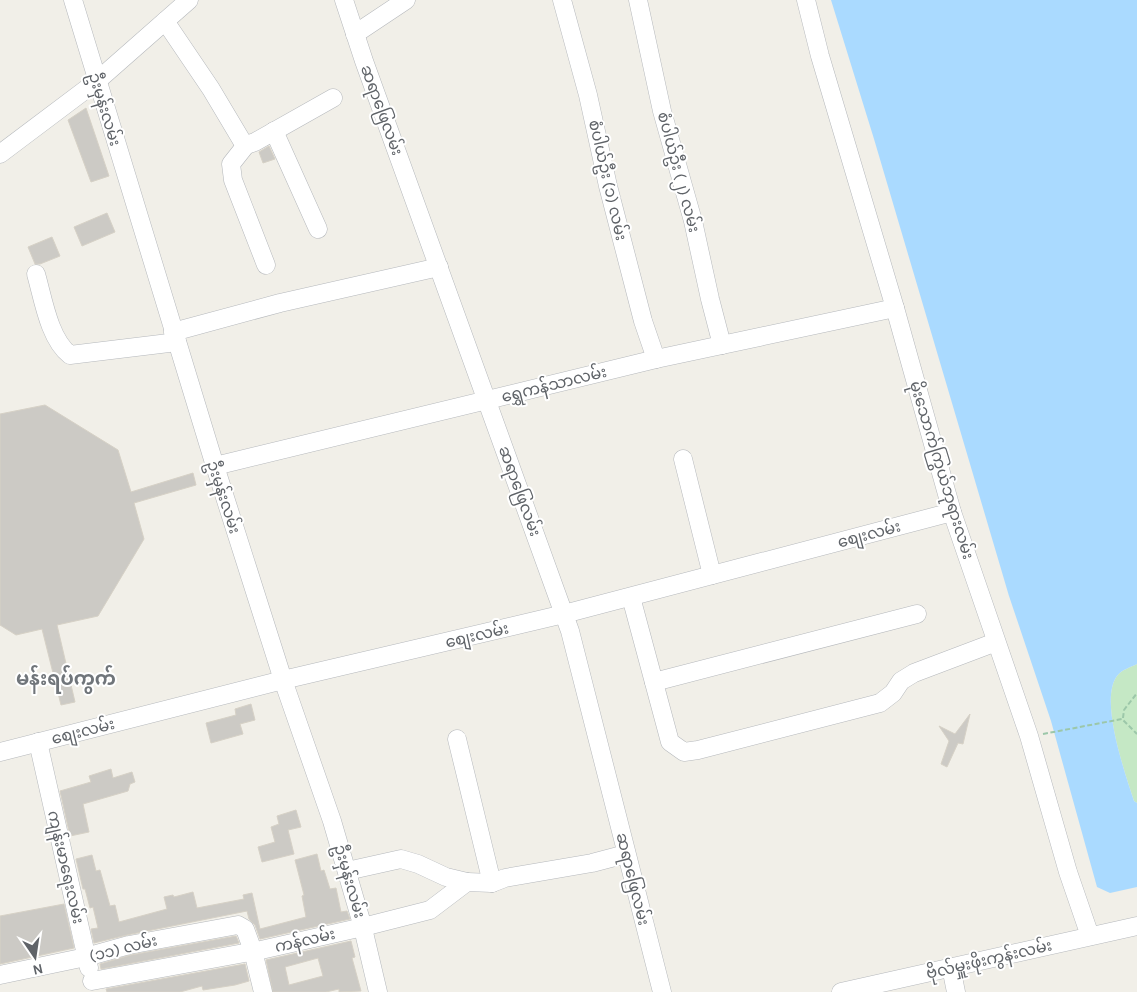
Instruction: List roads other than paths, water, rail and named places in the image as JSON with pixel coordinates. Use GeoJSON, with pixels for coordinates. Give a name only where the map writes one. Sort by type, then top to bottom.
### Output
{"type":"FeatureCollection","features":[{"type":"Feature","properties":{"kind":"street","name":"ဦးမှန်းလမ်း"},"geometry":{"type":"LineString","coordinates":[[73,0],[214,466],[283,680],[332,821],[363,928],[378,992]]}},
{"type":"Feature","properties":{"kind":"street"},"geometry":{"type":"LineString","coordinates":[[0,154],[97,81],[189,0]]}},
{"type":"Feature","properties":{"kind":"street","name":"ဆရာဖြေလမ်း"},"geometry":{"type":"LineString","coordinates":[[344,0],[486,401],[564,614],[584,680],[662,992]]}},
{"type":"Feature","properties":{"kind":"street"},"geometry":{"type":"LineString","coordinates":[[355,34],[406,0]]}},
{"type":"Feature","properties":{"kind":"street","name":"စံပါယ်ဦး (၁) လမ်း"},"geometry":{"type":"LineString","coordinates":[[562,0],[588,95],[608,186],[643,321],[656,359]]}},
{"type":"Feature","properties":{"kind":"street","name":"စံပါယ်ဦး (၂) လမ်း"},"geometry":{"type":"LineString","coordinates":[[638,0],[662,111],[693,221],[722,345]]}},
{"type":"Feature","properties":{"kind":"street","name":"မိုးသောက်ကြွယ်ဘုရားလမ်း"},"geometry":{"type":"LineString","coordinates":[[806,0],[820,56],[895,308],[952,512],[1029,736],[1068,872],[1090,936]]}},
{"type":"Feature","properties":{"kind":"street"},"geometry":{"type":"LineString","coordinates":[[165,21],[246,145]]}},
{"type":"Feature","properties":{"kind":"street"},"geometry":{"type":"LineString","coordinates":[[266,265],[233,180],[231,164],[246,145],[274,132],[334,98]]}},
{"type":"Feature","properties":{"kind":"street"},"geometry":{"type":"LineString","coordinates":[[274,132],[318,229]]}},
{"type":"Feature","properties":{"kind":"street"},"geometry":{"type":"LineString","coordinates":[[36,274],[54,334],[63,350],[70,355],[175,337],[280,303],[439,267]]}},
{"type":"Feature","properties":{"kind":"street","name":"‌ရွှေကန်သာလမ်း"},"geometry":{"type":"LineString","coordinates":[[214,466],[656,359],[895,308]]}},
{"type":"Feature","properties":{"kind":"street"},"geometry":{"type":"LineString","coordinates":[[683,459],[712,575]]}},
{"type":"Feature","properties":{"kind":"street","name":"စျေးလမ်း"},"geometry":{"type":"LineString","coordinates":[[0,752],[283,680],[564,614],[952,512]]}},
{"type":"Feature","properties":{"kind":"street"},"geometry":{"type":"LineString","coordinates":[[631,597],[670,742],[684,752],[880,703],[893,693],[901,681],[914,673],[996,642]]}},
{"type":"Feature","properties":{"kind":"street"},"geometry":{"type":"LineString","coordinates":[[654,682],[917,614]]}},
{"type":"Feature","properties":{"kind":"street"},"geometry":{"type":"LineString","coordinates":[[457,739],[492,882]]}},
{"type":"Feature","properties":{"kind":"street","name":"ကျန်းမာရေးလမ်း"},"geometry":{"type":"LineString","coordinates":[[38,742],[93,987]]}},
{"type":"Feature","properties":{"kind":"street"},"geometry":{"type":"LineString","coordinates":[[347,871],[400,859],[467,882],[492,882],[505,878],[592,863],[626,854]]}},
{"type":"Feature","properties":{"kind":"street","name":"ကန်လမ်း"},"geometry":{"type":"LineString","coordinates":[[93,987],[363,928],[430,910],[467,882]]}},
{"type":"Feature","properties":{"kind":"street","name":"(၁၁) လမ်း"},"geometry":{"type":"LineString","coordinates":[[0,975],[86,957],[129,945],[238,925],[245,928],[253,951]]}},
{"type":"Feature","properties":{"kind":"street","name":"ဗိုလ်မှူးဖိုးကွန်းလမ်း"},"geometry":{"type":"LineString","coordinates":[[841,992],[1137,926]]}},
{"type":"Feature","properties":{"kind":"street"},"geometry":{"type":"LineString","coordinates":[[253,951],[263,992]]}},
{"type":"Feature","properties":{"kind":"street"},"geometry":{"type":"LineString","coordinates":[[951,967],[956,992]]}},
{"type":"Feature","properties":{"kind":"water"},"geometry":{"type":"Polygon","coordinates":[[[831,0],[1137,0],[1137,664],[1124,670],[1117,676],[1112,687],[1111,702],[1115,737],[1134,801],[1137,803],[1137,887],[1110,893],[1097,887],[1051,721],[1009,596],[831,0]]]}},
{"type":"Feature","properties":{"kind":"district","name":"မန်းရပ်ကွက်"},"geometry":{"type":"Point","coordinates":[66,679]}}]}
